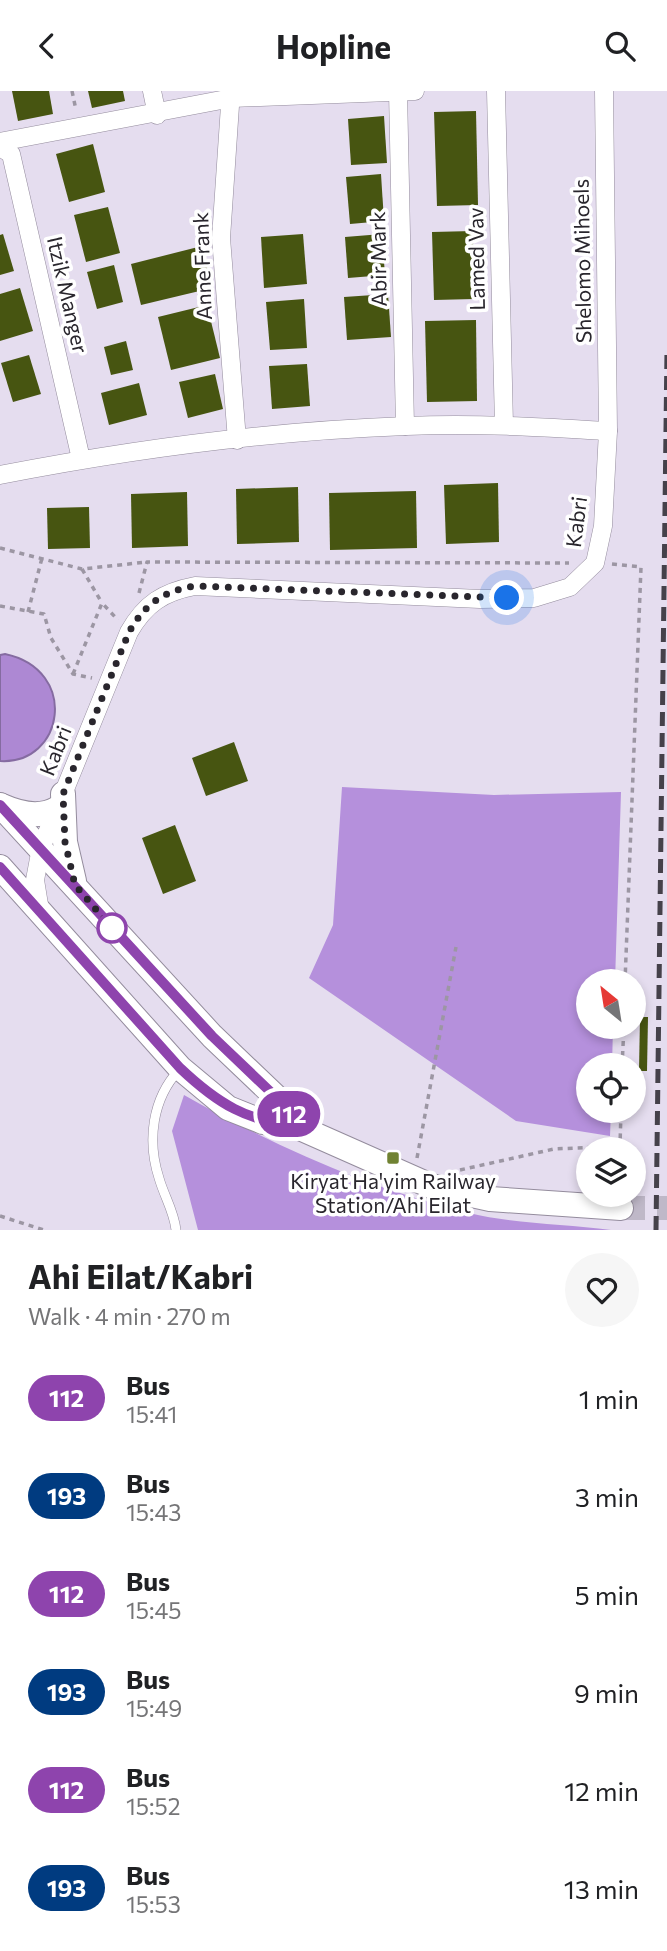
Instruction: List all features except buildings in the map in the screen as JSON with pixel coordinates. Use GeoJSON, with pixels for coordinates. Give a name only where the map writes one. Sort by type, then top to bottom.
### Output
{"type":"FeatureCollection","features":[{"type":"Feature","properties":{"kind":"main road"},"geometry":{"type":"LineString","coordinates":[[1,806],[29,815],[47,813],[61,801]]}},
{"type":"Feature","properties":{"kind":"main road"},"geometry":{"type":"LineString","coordinates":[[61,801],[65,842],[75,885]]}},
{"type":"Feature","properties":{"kind":"main road"},"geometry":{"type":"LineString","coordinates":[[1,806],[212,1036],[278,1099],[300,1128]]}},
{"type":"Feature","properties":{"kind":"main road"},"geometry":{"type":"LineString","coordinates":[[0,867],[180,1068],[228,1108],[263,1122],[300,1128],[413,1180],[490,1199],[621,1208]]}},
{"type":"Feature","properties":{"kind":"street"},"geometry":{"type":"LineString","coordinates":[[152,91],[157,115]]}},
{"type":"Feature","properties":{"kind":"street"},"geometry":{"type":"LineString","coordinates":[[0,144],[157,115],[232,95],[404,91]]}},
{"type":"Feature","properties":{"kind":"street","name":"Abir Mark"},"geometry":{"type":"LineString","coordinates":[[404,91],[405,426]]}},
{"type":"Feature","properties":{"kind":"street","name":"Lamed Vav"},"geometry":{"type":"LineString","coordinates":[[496,91],[504,425]]}},
{"type":"Feature","properties":{"kind":"street","name":"Shelomo Mihoels"},"geometry":{"type":"LineString","coordinates":[[604,91],[608,431]]}},
{"type":"Feature","properties":{"kind":"street","name":"Anne Frank"},"geometry":{"type":"LineString","coordinates":[[232,95],[221,238],[237,440]]}},
{"type":"Feature","properties":{"kind":"street","name":"Itzik Manger"},"geometry":{"type":"LineString","coordinates":[[0,144],[11,154],[81,459]]}},
{"type":"Feature","properties":{"kind":"street"},"geometry":{"type":"LineString","coordinates":[[0,475],[81,459],[237,440],[405,426],[504,425],[608,431]]}},
{"type":"Feature","properties":{"kind":"street","name":"Kabri"},"geometry":{"type":"LineString","coordinates":[[40,911],[35,880],[41,848],[129,632],[138,616],[155,599],[178,589],[195,586],[480,599],[534,598],[570,587],[595,563],[603,526],[608,431]]}},
{"type":"Feature","properties":{"kind":"lane"},"geometry":{"type":"LineString","coordinates":[[176,1230],[150,1143],[156,1109],[169,1081],[180,1068]]}},
{"type":"Feature","properties":{"kind":"path"},"geometry":{"type":"LineString","coordinates":[[0,548],[82,569],[147,562],[595,563],[640,567],[625,969]]}},
{"type":"Feature","properties":{"kind":"path"},"geometry":{"type":"LineString","coordinates":[[28,612],[42,558]]}},
{"type":"Feature","properties":{"kind":"path"},"geometry":{"type":"LineString","coordinates":[[138,597],[147,562]]}},
{"type":"Feature","properties":{"kind":"path"},"geometry":{"type":"LineString","coordinates":[[82,569],[102,603],[129,632]]}},
{"type":"Feature","properties":{"kind":"path"},"geometry":{"type":"LineString","coordinates":[[73,674],[102,603]]}},
{"type":"Feature","properties":{"kind":"path"},"geometry":{"type":"LineString","coordinates":[[0,606],[44,614],[51,638],[73,674],[109,682]]}},
{"type":"Feature","properties":{"kind":"path"},"geometry":{"type":"LineString","coordinates":[[413,1180],[456,947]]}},
{"type":"Feature","properties":{"kind":"path"},"geometry":{"type":"LineString","coordinates":[[451,1172],[554,1149],[620,1146],[621,1123]]}},
{"type":"Feature","properties":{"kind":"path"},"geometry":{"type":"LineString","coordinates":[[0,1216],[44,1230]]}},
{"type":"Feature","properties":{"kind":"shaded area"},"geometry":{"type":"Polygon","coordinates":[[[5,654],[29,663],[45,678],[53,696],[55,715],[49,733],[38,748],[22,758],[0,761],[0,655],[5,654]]]}},
{"type":"Feature","properties":{"kind":"shaded area"},"geometry":{"type":"Polygon","coordinates":[[[342,787],[494,795],[621,792],[615,969],[576,969],[576,1039],[613,1039],[612,1053],[576,1053],[576,1123],[611,1123],[610,1136],[516,1121],[309,978],[333,925],[342,787]]]}},
{"type":"Feature","properties":{"kind":"shaded area"},"geometry":{"type":"Polygon","coordinates":[[[184,1095],[322,1164],[431,1203],[486,1217],[611,1230],[198,1230],[172,1131],[184,1095]]]}},
{"type":"Feature","properties":{"kind":"tunnel"},"geometry":{"type":"LineString","coordinates":[[621,1208],[667,1208]]}},
{"type":"Feature","properties":{"kind":"railway"},"geometry":{"type":"LineString","coordinates":[[656,1230],[667,350]]}},
{"type":"Feature","properties":{"kind":"bus line","name":"112"},"geometry":{"type":"LineString","coordinates":[[0,805],[212,1036],[278,1099],[300,1128],[263,1122],[228,1108],[205,1092],[180,1068],[0,867]]}},
{"type":"Feature","properties":{"kind":"place","name":"Kiryat Ha'yim Railway Station/Ahi Eilat"},"geometry":{"type":"Point","coordinates":[393,1158]}},
{"type":"Feature","properties":{"kind":"route"},"geometry":{"type":"LineString","coordinates":[[112,928],[75,885],[67,860],[63,794],[129,632],[138,616],[155,599],[165,593],[195,586],[507,598]]}}]}
